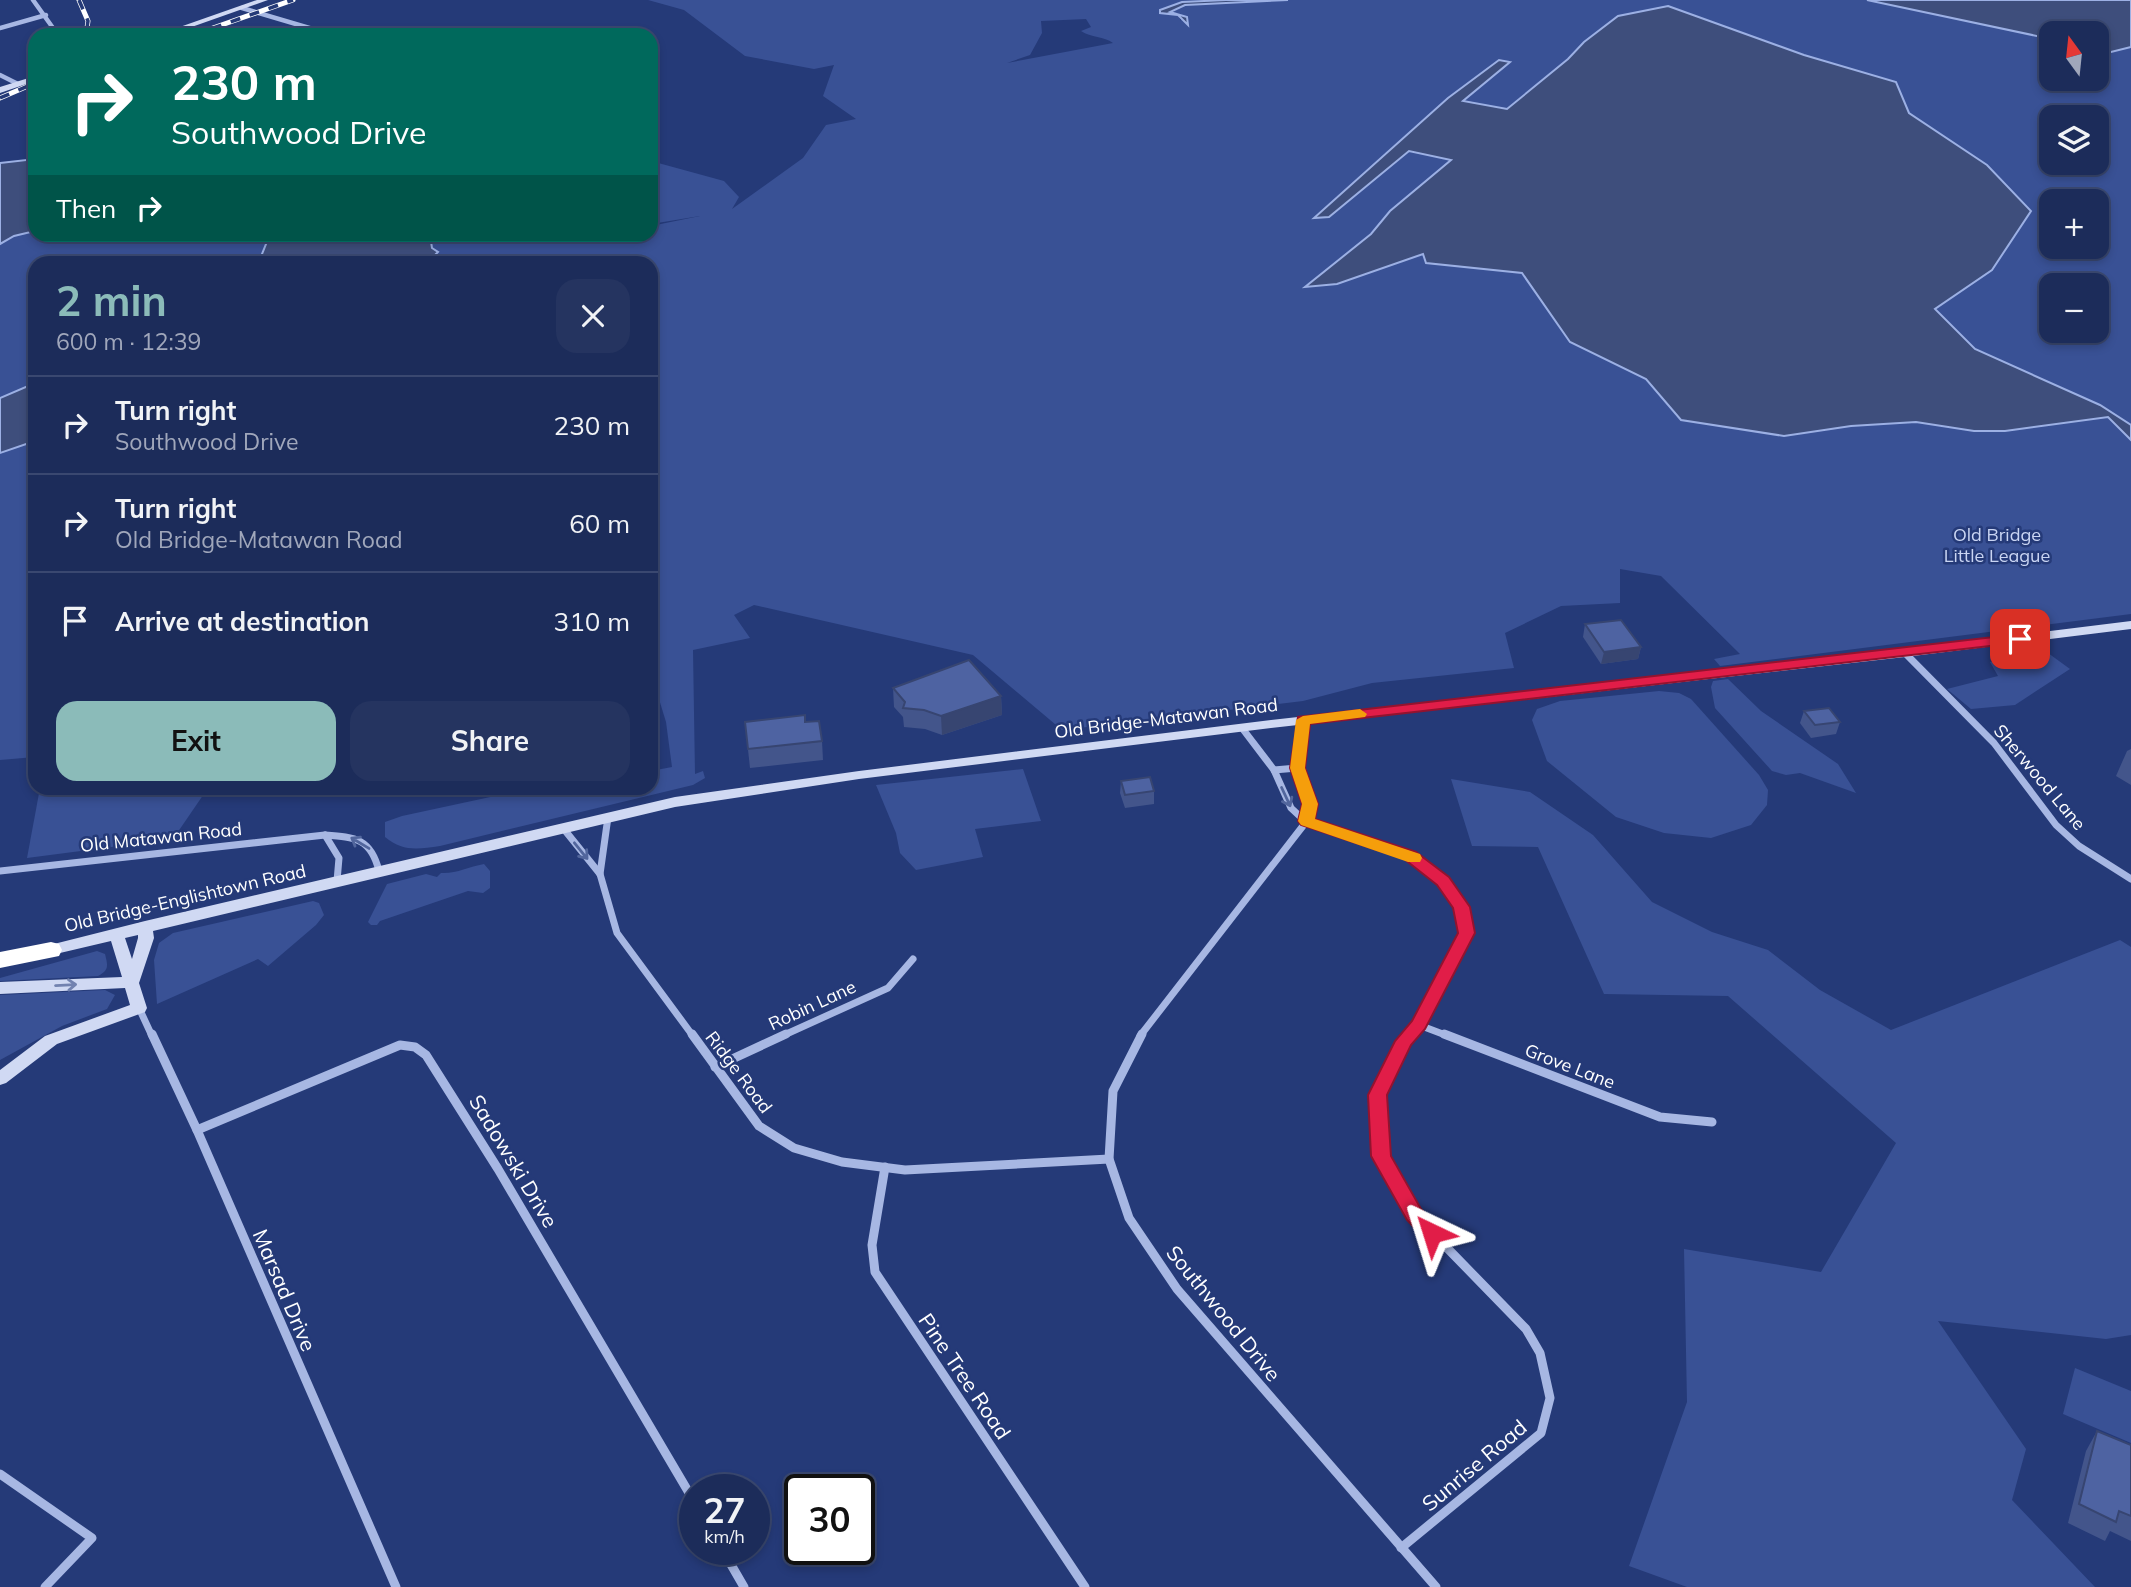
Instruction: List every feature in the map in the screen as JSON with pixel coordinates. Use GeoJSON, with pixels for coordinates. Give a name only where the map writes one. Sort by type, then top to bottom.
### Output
{"type":"FeatureCollection","features":[{"type":"Feature","properties":{"kind":"highway"},"geometry":{"type":"LineString","coordinates":[[0,961],[51,950]]}},
{"type":"Feature","properties":{"kind":"main road"},"geometry":{"type":"LineString","coordinates":[[182,28],[264,0]]}},
{"type":"Feature","properties":{"kind":"main road"},"geometry":{"type":"LineString","coordinates":[[0,90],[28,80]]}},
{"type":"Feature","properties":{"kind":"main road","name":"Old Bridge-Matawan Road"},"geometry":{"type":"LineString","coordinates":[[379,872],[675,802],[859,775],[1303,720],[2131,625]]}},
{"type":"Feature","properties":{"kind":"main road","name":"Old Bridge-Englishtown Road"},"geometry":{"type":"LineString","coordinates":[[51,950],[379,872]]}},
{"type":"Feature","properties":{"kind":"main road"},"geometry":{"type":"LineString","coordinates":[[132,982],[146,938],[145,926]]}},
{"type":"Feature","properties":{"kind":"main road"},"geometry":{"type":"LineString","coordinates":[[0,1079],[51,1040],[139,1008],[116,933]]}},
{"type":"Feature","properties":{"kind":"main road"},"geometry":{"type":"LineString","coordinates":[[0,988],[132,982]]}},
{"type":"Feature","properties":{"kind":"street"},"geometry":{"type":"LineString","coordinates":[[33,0],[54,28]]}},
{"type":"Feature","properties":{"kind":"street"},"geometry":{"type":"LineString","coordinates":[[242,8],[309,28]]}},
{"type":"Feature","properties":{"kind":"street"},"geometry":{"type":"LineString","coordinates":[[0,28],[46,15]]}},
{"type":"Feature","properties":{"kind":"street"},"geometry":{"type":"LineString","coordinates":[[0,75],[18,84]]}},
{"type":"Feature","properties":{"kind":"street","name":"Sherwood Lane"},"geometry":{"type":"LineString","coordinates":[[1905,653],[1994,743],[2056,825],[2078,846],[2131,879]]}},
{"type":"Feature","properties":{"kind":"street"},"geometry":{"type":"LineString","coordinates":[[1242,728],[1274,770],[1291,808],[1306,821],[1310,804],[1297,768],[1303,720]]}},
{"type":"Feature","properties":{"kind":"street"},"geometry":{"type":"LineString","coordinates":[[1274,770],[1297,768]]}},
{"type":"Feature","properties":{"kind":"street","name":"Ridge Road"},"geometry":{"type":"LineString","coordinates":[[600,874],[608,817]]}},
{"type":"Feature","properties":{"kind":"street","name":"Sunrise Road"},"geometry":{"type":"LineString","coordinates":[[1306,821],[1410,855],[1443,881],[1462,907],[1466,933],[1419,1025],[1404,1041],[1378,1095],[1381,1156],[1414,1214],[1526,1329],[1540,1353],[1550,1398],[1541,1433],[1401,1548]]}},
{"type":"Feature","properties":{"kind":"street","name":"Southwood Drive"},"geometry":{"type":"LineString","coordinates":[[1306,821],[1135,1043],[1113,1091],[1109,1159],[1129,1218],[1177,1289],[1436,1587]]}},
{"type":"Feature","properties":{"kind":"street","name":"Ridge Road"},"geometry":{"type":"LineString","coordinates":[[563,828],[600,874],[617,933],[759,1126],[794,1148],[842,1161],[905,1170],[1109,1159]]}},
{"type":"Feature","properties":{"kind":"street"},"geometry":{"type":"LineString","coordinates":[[325,835],[340,858],[337,881]]}},
{"type":"Feature","properties":{"kind":"street","name":"Old Matawan Road"},"geometry":{"type":"LineString","coordinates":[[0,871],[325,835],[348,836],[365,844],[375,855],[379,872]]}},
{"type":"Feature","properties":{"kind":"street","name":"Robin Lane"},"geometry":{"type":"LineString","coordinates":[[715,1067],[888,988],[913,960]]}},
{"type":"Feature","properties":{"kind":"street","name":"Marsad Drive"},"geometry":{"type":"LineString","coordinates":[[139,1008],[197,1130],[396,1587]]}},
{"type":"Feature","properties":{"kind":"street","name":"Grove Lane"},"geometry":{"type":"LineString","coordinates":[[1419,1025],[1660,1117],[1712,1122]]}},
{"type":"Feature","properties":{"kind":"street","name":"Sadowski Drive"},"geometry":{"type":"LineString","coordinates":[[197,1130],[400,1045],[415,1047],[426,1055],[499,1170],[679,1476]]}},
{"type":"Feature","properties":{"kind":"street","name":"Pine Tree Road"},"geometry":{"type":"LineString","coordinates":[[885,1167],[872,1245],[875,1272],[1086,1587]]}},
{"type":"Feature","properties":{"kind":"street"},"geometry":{"type":"LineString","coordinates":[[0,1474],[92,1538],[45,1587]]}},
{"type":"Feature","properties":{"kind":"street"},"geometry":{"type":"LineString","coordinates":[[731,1565],[744,1587]]}},
{"type":"Feature","properties":{"kind":"green space","name":"Old Bridge Little League"},"geometry":{"type":"Polygon","coordinates":[[[648,0],[1227,0],[1182,2],[1160,10],[1169,15],[1178,15],[1181,21],[1181,14],[1170,13],[1185,5],[1288,0],[1868,0],[2039,36],[2039,91],[2109,91],[2109,47],[2131,46],[2131,425],[2100,405],[1975,349],[1935,309],[1992,270],[1987,165],[1909,113],[1896,82],[1804,55],[1668,6],[1644,12],[1584,42],[1568,59],[1506,109],[1462,101],[1509,62],[1499,60],[1448,98],[1315,217],[1329,217],[1409,151],[1452,160],[1390,211],[1371,234],[1306,286],[1337,284],[1423,254],[1426,263],[1522,273],[1570,342],[1646,379],[1681,420],[1784,436],[1851,426],[1916,422],[1974,431],[2005,431],[2108,417],[2131,440],[2131,614],[1720,666],[1714,659],[1740,654],[1661,576],[1620,569],[1620,603],[1561,606],[1505,633],[1514,668],[1372,683],[1303,701],[1062,730],[973,655],[754,605],[734,615],[750,638],[693,650],[695,774],[703,771],[705,778],[693,785],[658,793],[658,770],[672,767],[666,722],[658,696],[658,256],[437,256],[431,242],[658,242],[658,225],[700,216],[658,223],[658,163],[724,181],[739,197],[732,209],[803,158],[826,125],[856,119],[823,96],[834,65],[814,69],[745,56],[684,10],[648,0]],[[1086,19],[1041,21],[1042,33],[1030,55],[1007,63],[1113,43],[1081,31],[1091,27],[1086,19]]]}},
{"type":"Feature","properties":{"kind":"green space"},"geometry":{"type":"Polygon","coordinates":[[[28,233],[28,242],[266,242],[261,256],[28,256],[28,386],[0,398],[0,244],[14,236],[28,233]]]}},
{"type":"Feature","properties":{"kind":"green space"},"geometry":{"type":"Polygon","coordinates":[[[28,443],[28,758],[0,760],[0,453],[28,443]]]}},
{"type":"Feature","properties":{"kind":"green space"},"geometry":{"type":"Polygon","coordinates":[[[2048,653],[2070,669],[2015,705],[1971,709],[1947,689],[1998,676],[1990,662],[2048,653]]]}},
{"type":"Feature","properties":{"kind":"green space"},"geometry":{"type":"Polygon","coordinates":[[[1728,679],[1761,711],[1838,764],[1856,793],[1800,773],[1786,775],[1772,771],[1715,708],[1711,687],[1713,681],[1728,679]]]}},
{"type":"Feature","properties":{"kind":"green space"},"geometry":{"type":"Polygon","coordinates":[[[1659,691],[1679,693],[1691,699],[1759,775],[1768,790],[1767,805],[1751,825],[1711,838],[1664,833],[1616,817],[1547,761],[1532,720],[1537,709],[1560,701],[1659,691]]]}},
{"type":"Feature","properties":{"kind":"green space"},"geometry":{"type":"Polygon","coordinates":[[[1023,769],[1041,821],[975,829],[983,857],[916,870],[900,853],[896,833],[876,785],[1023,769]]]}},
{"type":"Feature","properties":{"kind":"green space"},"geometry":{"type":"Polygon","coordinates":[[[1451,779],[1530,792],[1593,835],[1652,902],[1712,932],[1768,950],[1820,990],[1891,1030],[2120,940],[2131,947],[2131,1335],[2106,1339],[1938,1321],[2026,1449],[2012,1500],[2095,1587],[1687,1587],[1629,1566],[1687,1402],[1684,1249],[1821,1272],[1896,1143],[1728,996],[1604,994],[1538,847],[1472,846],[1451,779]]]}},
{"type":"Feature","properties":{"kind":"green space"},"geometry":{"type":"Polygon","coordinates":[[[39,795],[203,795],[173,839],[27,858],[39,795]]]}},
{"type":"Feature","properties":{"kind":"green space"},"geometry":{"type":"Polygon","coordinates":[[[500,795],[652,795],[440,846],[418,848],[398,845],[385,837],[385,822],[500,795]]]}},
{"type":"Feature","properties":{"kind":"green space"},"geometry":{"type":"Polygon","coordinates":[[[484,864],[490,871],[490,888],[483,893],[468,891],[380,921],[377,925],[368,922],[387,884],[426,874],[437,877],[441,873],[484,864]]]}},
{"type":"Feature","properties":{"kind":"green space"},"geometry":{"type":"Polygon","coordinates":[[[313,901],[319,903],[324,915],[268,966],[258,959],[157,1004],[154,960],[159,943],[173,933],[313,901]]]}},
{"type":"Feature","properties":{"kind":"green space"},"geometry":{"type":"Polygon","coordinates":[[[97,951],[105,954],[107,965],[106,970],[98,976],[0,981],[0,978],[97,951]]]}},
{"type":"Feature","properties":{"kind":"green space"},"geometry":{"type":"Polygon","coordinates":[[[105,990],[115,995],[107,1009],[62,1026],[0,1060],[0,995],[105,990]]]}},
{"type":"Feature","properties":{"kind":"green space"},"geometry":{"type":"Polygon","coordinates":[[[2075,1368],[2131,1391],[2131,1443],[2063,1414],[2075,1368]]]}},
{"type":"Feature","properties":{"kind":"shaded area"},"geometry":{"type":"Polygon","coordinates":[[[1288,0],[1185,5],[1170,12],[1187,17],[1188,25],[1178,15],[1160,13],[1160,10],[1182,2],[1288,0]]]}},
{"type":"Feature","properties":{"kind":"shaded area"},"geometry":{"type":"Polygon","coordinates":[[[1867,0],[2131,0],[2131,47],[2109,52],[2109,21],[2039,21],[2039,36],[1867,0]]]}},
{"type":"Feature","properties":{"kind":"shaded area"},"geometry":{"type":"Polygon","coordinates":[[[1668,6],[1804,55],[1896,82],[1909,113],[1987,165],[2031,211],[1992,270],[1935,309],[1975,349],[2100,405],[2131,425],[2131,440],[2108,417],[2005,431],[1974,431],[1916,422],[1851,426],[1784,436],[1681,420],[1646,379],[1570,342],[1522,273],[1426,263],[1423,254],[1337,284],[1305,287],[1371,234],[1390,211],[1451,160],[1409,151],[1329,217],[1314,218],[1448,98],[1499,60],[1510,62],[1463,101],[1507,109],[1618,16],[1668,6]]]}},
{"type":"Feature","properties":{"kind":"shaded area"},"geometry":{"type":"Polygon","coordinates":[[[28,160],[28,233],[14,236],[0,244],[0,163],[28,160]]]}},
{"type":"Feature","properties":{"kind":"shaded area"},"geometry":{"type":"Polygon","coordinates":[[[267,242],[431,242],[432,248],[438,252],[435,255],[437,256],[261,256],[267,242]]]}},
{"type":"Feature","properties":{"kind":"shaded area"},"geometry":{"type":"Polygon","coordinates":[[[28,386],[28,443],[0,453],[0,398],[28,386]]]}},
{"type":"Feature","properties":{"kind":"building"},"geometry":{"type":"Polygon","coordinates":[[[1621,620],[1641,647],[1604,652],[1585,624],[1621,620]]]}},
{"type":"Feature","properties":{"kind":"building"},"geometry":{"type":"Polygon","coordinates":[[[969,660],[1001,696],[941,716],[924,710],[903,708],[905,702],[893,688],[969,660]]]}},
{"type":"Feature","properties":{"kind":"building"},"geometry":{"type":"Polygon","coordinates":[[[1829,708],[1840,722],[1815,725],[1804,711],[1829,708]]]}},
{"type":"Feature","properties":{"kind":"building"},"geometry":{"type":"Polygon","coordinates":[[[805,715],[805,722],[819,721],[822,741],[748,749],[745,722],[805,715]]]}},
{"type":"Feature","properties":{"kind":"building"},"geometry":{"type":"Polygon","coordinates":[[[1150,777],[1154,791],[1125,795],[1121,781],[1150,777]]]}},
{"type":"Feature","properties":{"kind":"building"},"geometry":{"type":"Polygon","coordinates":[[[2097,1431],[2131,1445],[2131,1516],[2119,1511],[2116,1522],[2079,1504],[2097,1431]]]}},
{"type":"Feature","properties":{"kind":"railway"},"geometry":{"type":"LineString","coordinates":[[79,0],[88,21],[87,28]]}},
{"type":"Feature","properties":{"kind":"railway"},"geometry":{"type":"LineString","coordinates":[[213,28],[293,0]]}},
{"type":"Feature","properties":{"kind":"railway"},"geometry":{"type":"LineString","coordinates":[[0,98],[28,86]]}},
{"type":"Feature","properties":{"kind":"slow traffic"},"geometry":{"type":"LineString","coordinates":[[1360,714],[1303,720],[1304,734],[1297,768],[1310,804],[1306,821],[1414,858]]}},
{"type":"Feature","properties":{"kind":"route"},"geometry":{"type":"LineString","coordinates":[[1432,1233],[1414,1214],[1381,1156],[1378,1095],[1404,1041],[1419,1025],[1466,933],[1462,907],[1443,881],[1410,855],[1306,821],[1310,804],[1297,768],[1304,734],[1303,720],[2020,639]]}}]}
